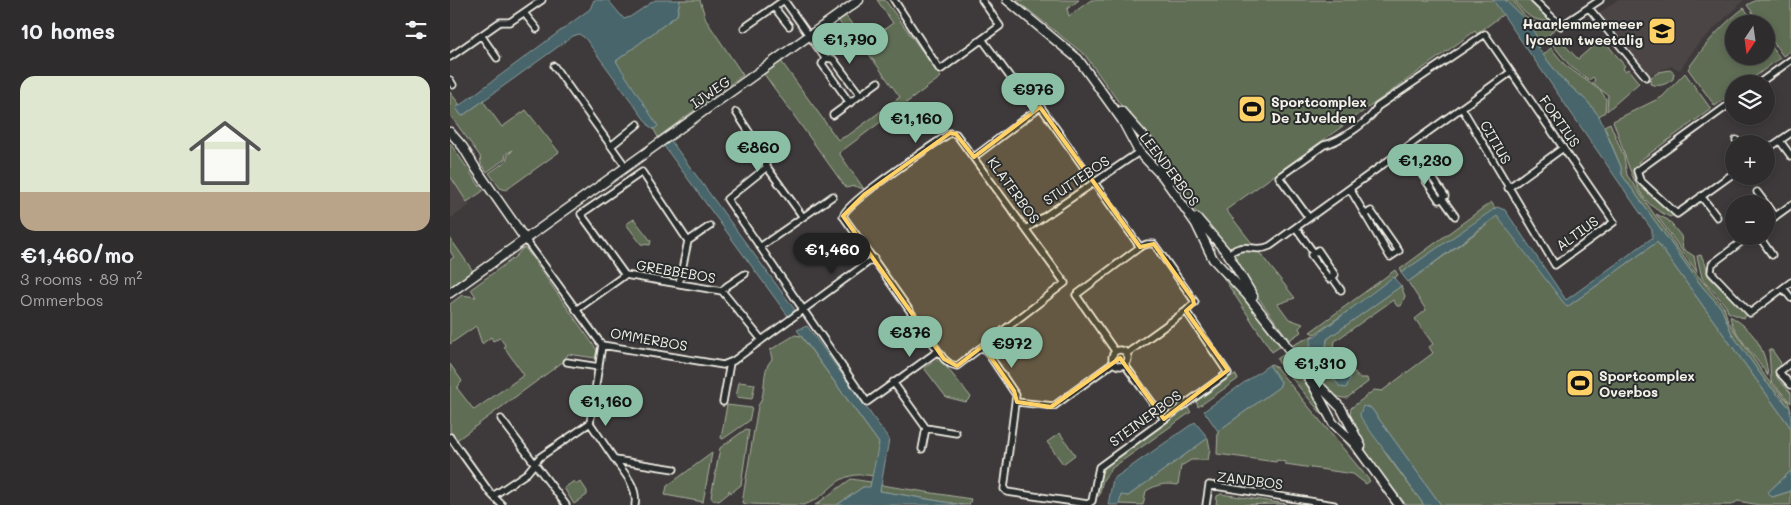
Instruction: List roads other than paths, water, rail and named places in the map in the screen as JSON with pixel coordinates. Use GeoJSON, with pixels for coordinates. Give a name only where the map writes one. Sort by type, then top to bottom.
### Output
{"type":"FeatureCollection","features":[{"type":"Feature","properties":{"kind":"main road","name":"IJWEG"},"geometry":{"type":"LineString","coordinates":[[450,293],[859,0]]}},
{"type":"Feature","properties":{"kind":"main road","name":"LEENDERBOS"},"geometry":{"type":"LineString","coordinates":[[1007,0],[1078,59],[1122,120],[1139,152],[1163,177],[1196,224],[1209,252],[1220,267],[1247,295],[1283,341]]}},
{"type":"Feature","properties":{"kind":"main road","name":"LEENDERBOS"},"geometry":{"type":"LineString","coordinates":[[1014,0],[1074,50],[1126,118],[1145,138],[1157,154],[1166,175],[1200,224],[1228,254],[1249,291],[1313,385],[1322,406],[1333,423],[1354,443],[1399,505]]}},
{"type":"Feature","properties":{"kind":"main road"},"geometry":{"type":"LineString","coordinates":[[450,133],[459,150],[475,167],[526,240]]}},
{"type":"Feature","properties":{"kind":"main road"},"geometry":{"type":"LineString","coordinates":[[1133,143],[1137,137],[1145,138]]}},
{"type":"Feature","properties":{"kind":"main road"},"geometry":{"type":"LineString","coordinates":[[1148,163],[1154,160],[1157,154]]}},
{"type":"Feature","properties":{"kind":"main road"},"geometry":{"type":"LineString","coordinates":[[1209,252],[1213,245],[1219,244]]}},
{"type":"Feature","properties":{"kind":"main road"},"geometry":{"type":"LineString","coordinates":[[1220,267],[1230,268],[1233,263]]}},
{"type":"Feature","properties":{"kind":"main road","name":"LEENDERBOS"},"geometry":{"type":"LineString","coordinates":[[1291,352],[1317,384],[1333,399],[1346,417],[1358,441],[1403,505]]}},
{"type":"Feature","properties":{"kind":"main road"},"geometry":{"type":"LineString","coordinates":[[1322,406],[1326,398],[1333,399]]}},
{"type":"Feature","properties":{"kind":"main road"},"geometry":{"type":"LineString","coordinates":[[1333,423],[1343,423],[1346,417]]}},
{"type":"Feature","properties":{"kind":"street"},"geometry":{"type":"LineString","coordinates":[[450,57],[500,22],[510,22],[542,0]]}},
{"type":"Feature","properties":{"kind":"street"},"geometry":{"type":"LineString","coordinates":[[744,28],[784,0],[825,58],[833,59],[860,96]]}},
{"type":"Feature","properties":{"kind":"street"},"geometry":{"type":"LineString","coordinates":[[894,0],[940,70],[1000,26],[982,0]]}},
{"type":"Feature","properties":{"kind":"street"},"geometry":{"type":"LineString","coordinates":[[1534,0],[1561,26],[1600,0]]}},
{"type":"Feature","properties":{"kind":"street"},"geometry":{"type":"LineString","coordinates":[[774,7],[790,26]]}},
{"type":"Feature","properties":{"kind":"street"},"geometry":{"type":"LineString","coordinates":[[1589,8],[1646,77]]}},
{"type":"Feature","properties":{"kind":"street"},"geometry":{"type":"LineString","coordinates":[[524,13],[537,29]]}},
{"type":"Feature","properties":{"kind":"street","name":"FORTIUS"},"geometry":{"type":"LineString","coordinates":[[1309,218],[1279,177],[1324,145],[1333,143],[1374,115],[1376,106],[1485,34],[1614,222]]}},
{"type":"Feature","properties":{"kind":"street"},"geometry":{"type":"LineString","coordinates":[[481,35],[497,58]]}},
{"type":"Feature","properties":{"kind":"street"},"geometry":{"type":"LineString","coordinates":[[982,40],[1010,76],[1026,86],[1140,247]]}},
{"type":"Feature","properties":{"kind":"street"},"geometry":{"type":"LineString","coordinates":[[825,58],[822,64],[850,103]]}},
{"type":"Feature","properties":{"kind":"street"},"geometry":{"type":"LineString","coordinates":[[1770,75],[1791,60]]}},
{"type":"Feature","properties":{"kind":"street"},"geometry":{"type":"LineString","coordinates":[[554,66],[626,167]]}},
{"type":"Feature","properties":{"kind":"street"},"geometry":{"type":"LineString","coordinates":[[1228,254],[1244,246],[1264,249],[1296,228],[1511,72]]}},
{"type":"Feature","properties":{"kind":"street"},"geometry":{"type":"LineString","coordinates":[[833,115],[878,82]]}},
{"type":"Feature","properties":{"kind":"street"},"geometry":{"type":"LineString","coordinates":[[974,156],[1040,107]]}},
{"type":"Feature","properties":{"kind":"street"},"geometry":{"type":"LineString","coordinates":[[1725,107],[1637,171],[1640,180],[1677,214],[1725,180]]}},
{"type":"Feature","properties":{"kind":"street","name":"CITIUS"},"geometry":{"type":"LineString","coordinates":[[1462,108],[1554,265]]}},
{"type":"Feature","properties":{"kind":"street"},"geometry":{"type":"LineString","coordinates":[[736,112],[755,142],[767,167],[803,217]]}},
{"type":"Feature","properties":{"kind":"street"},"geometry":{"type":"LineString","coordinates":[[611,146],[638,124]]}},
{"type":"Feature","properties":{"kind":"street"},"geometry":{"type":"LineString","coordinates":[[1775,144],[1791,132]]}},
{"type":"Feature","properties":{"kind":"street","name":"KLATERBOS"},"geometry":{"type":"LineString","coordinates":[[950,133],[956,134],[974,156],[1065,283],[956,366],[950,364],[938,351],[843,216],[844,211],[950,133]]}},
{"type":"Feature","properties":{"kind":"street"},"geometry":{"type":"LineString","coordinates":[[1780,141],[1791,156]]}},
{"type":"Feature","properties":{"kind":"street"},"geometry":{"type":"LineString","coordinates":[[1407,148],[1425,173],[1428,171],[1445,196],[1442,198],[1455,216]]}},
{"type":"Feature","properties":{"kind":"street","name":"CITIUS"},"geometry":{"type":"LineString","coordinates":[[1508,188],[1564,148]]}},
{"type":"Feature","properties":{"kind":"street","name":"STUTTEBOS"},"geometry":{"type":"LineString","coordinates":[[1026,229],[1139,152]]}},
{"type":"Feature","properties":{"kind":"street"},"geometry":{"type":"LineString","coordinates":[[767,167],[727,199],[866,402],[938,351]]}},
{"type":"Feature","properties":{"kind":"street"},"geometry":{"type":"LineString","coordinates":[[625,274],[581,214],[642,172],[688,241]]}},
{"type":"Feature","properties":{"kind":"street"},"geometry":{"type":"LineString","coordinates":[[1350,189],[1365,215],[1390,257],[1399,251],[1371,211],[1365,215]]}},
{"type":"Feature","properties":{"kind":"street"},"geometry":{"type":"LineString","coordinates":[[760,247],[832,196]]}},
{"type":"Feature","properties":{"kind":"street"},"geometry":{"type":"LineString","coordinates":[[1701,196],[1717,217]]}},
{"type":"Feature","properties":{"kind":"street"},"geometry":{"type":"LineString","coordinates":[[1775,217],[1791,206]]}},
{"type":"Feature","properties":{"kind":"street","name":"ALTIUS"},"geometry":{"type":"LineString","coordinates":[[1554,265],[1614,222]]}},
{"type":"Feature","properties":{"kind":"street"},"geometry":{"type":"LineString","coordinates":[[679,284],[688,241],[710,226]]}},
{"type":"Feature","properties":{"kind":"street"},"geometry":{"type":"LineString","coordinates":[[1296,228],[1314,253],[1318,250],[1335,275],[1332,277],[1341,290]]}},
{"type":"Feature","properties":{"kind":"street","name":"OMMERBOS"},"geometry":{"type":"LineString","coordinates":[[526,240],[602,345],[723,365],[730,363]]}},
{"type":"Feature","properties":{"kind":"street"},"geometry":{"type":"LineString","coordinates":[[1115,351],[1076,295],[1140,247],[1154,244],[1194,299],[1194,304],[1126,354]]}},
{"type":"Feature","properties":{"kind":"street"},"geometry":{"type":"LineString","coordinates":[[1737,245],[1712,264],[1711,272],[1750,312],[1791,282]]}},
{"type":"Feature","properties":{"kind":"street"},"geometry":{"type":"LineString","coordinates":[[1765,245],[1772,255]]}},
{"type":"Feature","properties":{"kind":"street"},"geometry":{"type":"LineString","coordinates":[[724,402],[730,363],[874,258]]}},
{"type":"Feature","properties":{"kind":"street","name":"GREBBEBOS"},"geometry":{"type":"LineString","coordinates":[[576,310],[625,274],[722,291],[761,339]]}},
{"type":"Feature","properties":{"kind":"street","name":"GREBBEBOS"},"geometry":{"type":"LineString","coordinates":[[722,291],[726,286],[745,274]]}},
{"type":"Feature","properties":{"kind":"street"},"geometry":{"type":"LineString","coordinates":[[1783,288],[1791,298]]}},
{"type":"Feature","properties":{"kind":"street","name":"STEINERBOS"},"geometry":{"type":"LineString","coordinates":[[1017,402],[1004,489],[1008,492],[1085,504],[1092,501],[1099,467],[1228,373],[1186,311]]}},
{"type":"Feature","properties":{"kind":"street"},"geometry":{"type":"LineString","coordinates":[[602,345],[590,423],[632,484],[636,496],[635,505]]}},
{"type":"Feature","properties":{"kind":"street"},"geometry":{"type":"LineString","coordinates":[[983,346],[1014,391],[1017,402],[1054,406],[1113,363]]}},
{"type":"Feature","properties":{"kind":"street"},"geometry":{"type":"LineString","coordinates":[[1115,351],[1120,350],[1126,354],[1128,358],[1125,365]]}},
{"type":"Feature","properties":{"kind":"street"},"geometry":{"type":"LineString","coordinates":[[1113,363],[1112,355],[1115,351]]}},
{"type":"Feature","properties":{"kind":"street"},"geometry":{"type":"LineString","coordinates":[[566,362],[599,367]]}},
{"type":"Feature","properties":{"kind":"street"},"geometry":{"type":"LineString","coordinates":[[1113,363],[1117,366],[1125,365]]}},
{"type":"Feature","properties":{"kind":"street"},"geometry":{"type":"LineString","coordinates":[[1791,363],[1779,372],[1791,385]]}},
{"type":"Feature","properties":{"kind":"street"},"geometry":{"type":"LineString","coordinates":[[1125,365],[1164,419]]}},
{"type":"Feature","properties":{"kind":"street"},"geometry":{"type":"LineString","coordinates":[[894,382],[926,428],[922,449]]}},
{"type":"Feature","properties":{"kind":"street"},"geometry":{"type":"LineString","coordinates":[[501,419],[566,505]]}},
{"type":"Feature","properties":{"kind":"street"},"geometry":{"type":"LineString","coordinates":[[493,496],[527,473],[540,457],[590,423]]}},
{"type":"Feature","properties":{"kind":"street"},"geometry":{"type":"LineString","coordinates":[[926,428],[956,433]]}},
{"type":"Feature","properties":{"kind":"street"},"geometry":{"type":"LineString","coordinates":[[450,437],[493,496],[502,505]]}},
{"type":"Feature","properties":{"kind":"street"},"geometry":{"type":"LineString","coordinates":[[615,460],[674,469]]}},
{"type":"Feature","properties":{"kind":"street","name":"ZANDBOS"},"geometry":{"type":"LineString","coordinates":[[1206,505],[1209,485],[1334,505]]}},
{"type":"Feature","properties":{"kind":"water"},"geometry":{"type":"Polygon","coordinates":[[[594,0],[608,0],[624,19],[655,0],[680,0],[677,15],[616,61],[658,126],[654,129],[650,127],[585,38],[579,34],[573,36],[462,116],[456,108],[590,9],[594,0]]]}},
{"type":"Feature","properties":{"kind":"water"},"geometry":{"type":"Polygon","coordinates":[[[1493,0],[1505,0],[1527,22],[1535,34],[1537,47],[1562,79],[1587,101],[1599,116],[1621,167],[1622,175],[1700,284],[1721,308],[1732,334],[1766,382],[1790,408],[1791,428],[1657,242],[1567,307],[1497,216],[1408,282],[1401,273],[1497,207],[1505,210],[1566,300],[1652,238],[1652,230],[1493,0]]]}},
{"type":"Feature","properties":{"kind":"water"},"geometry":{"type":"Polygon","coordinates":[[[671,141],[795,310],[788,316],[664,146],[671,141]]]}},
{"type":"Feature","properties":{"kind":"water"},"geometry":{"type":"Polygon","coordinates":[[[1393,277],[1401,286],[1327,339],[1326,347],[1350,379],[1346,388],[1340,387],[1310,348],[1311,339],[1393,277]]]}},
{"type":"Feature","properties":{"kind":"water"},"geometry":{"type":"Polygon","coordinates":[[[807,326],[889,439],[880,491],[962,505],[837,505],[863,487],[870,487],[879,443],[797,330],[807,326]]]}},
{"type":"Feature","properties":{"kind":"water"},"geometry":{"type":"Polygon","coordinates":[[[1269,365],[1281,382],[1279,387],[1218,431],[1204,411],[1269,365]]]}},
{"type":"Feature","properties":{"kind":"water"},"geometry":{"type":"Polygon","coordinates":[[[1363,406],[1371,408],[1441,505],[1424,505],[1361,418],[1360,414],[1363,406]]]}},
{"type":"Feature","properties":{"kind":"water"},"geometry":{"type":"Polygon","coordinates":[[[1195,422],[1208,438],[1128,496],[1121,495],[1119,505],[1108,505],[1113,479],[1195,422]]]}},
{"type":"Feature","properties":{"kind":"water"},"geometry":{"type":"Polygon","coordinates":[[[1791,471],[1791,491],[1772,497],[1768,492],[1791,471]]]}},
{"type":"Feature","properties":{"kind":"place","name":"Haarlemmermeer lyceum tweetalig"},"geometry":{"type":"Point","coordinates":[1662,31]}},
{"type":"Feature","properties":{"kind":"place","name":"Sportcomplex De IJvelden"},"geometry":{"type":"Point","coordinates":[1252,109]}},
{"type":"Feature","properties":{"kind":"place","name":"Sportcomplex Overbos"},"geometry":{"type":"Point","coordinates":[1580,383]}}]}
